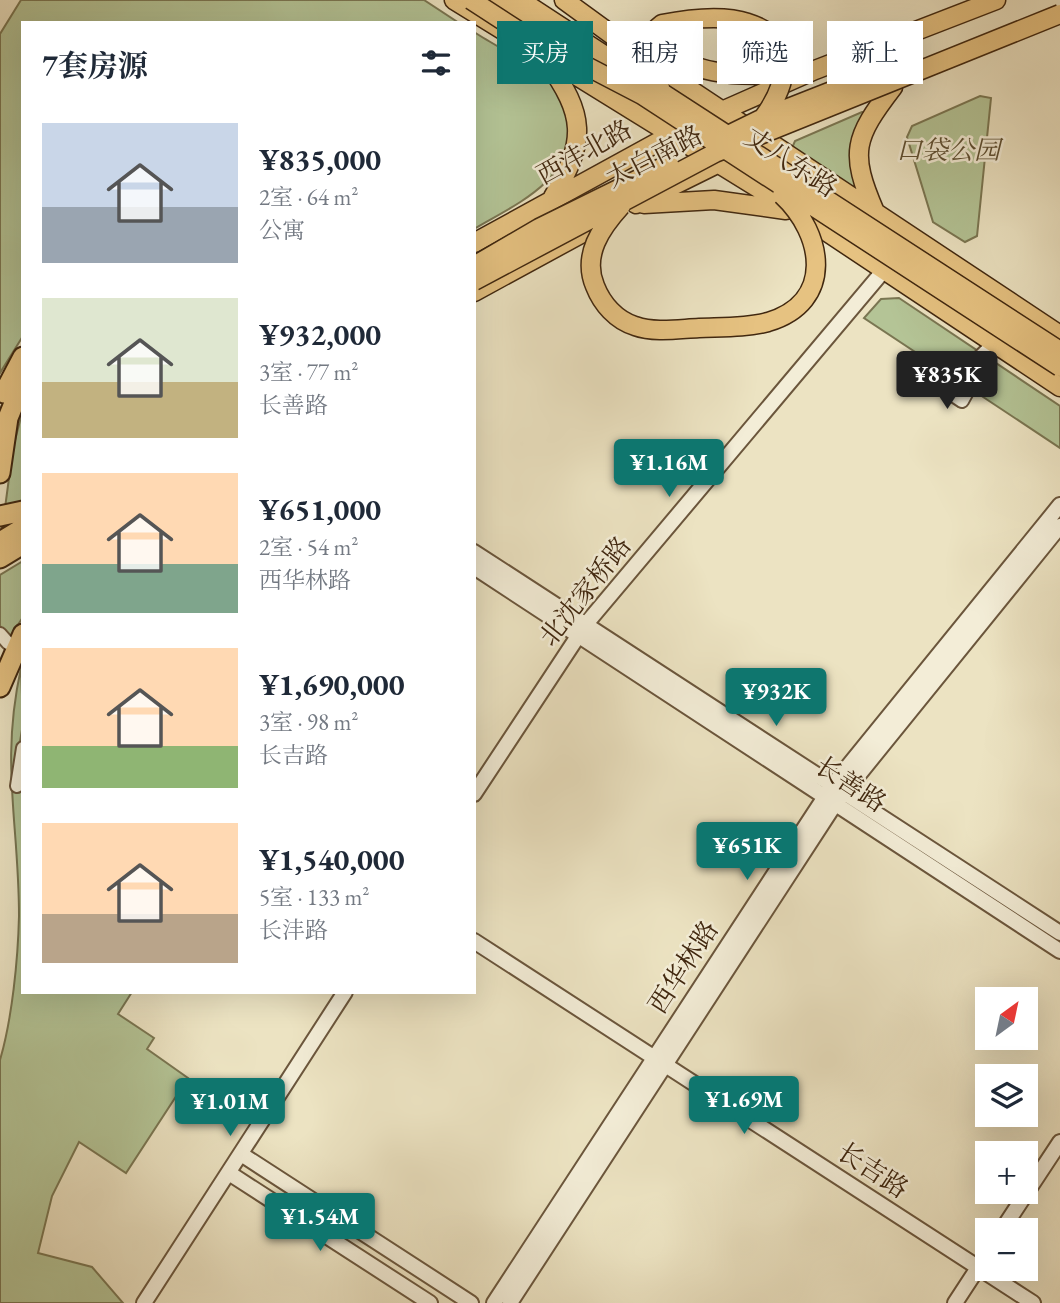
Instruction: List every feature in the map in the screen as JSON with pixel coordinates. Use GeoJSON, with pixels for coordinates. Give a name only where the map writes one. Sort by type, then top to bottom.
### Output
{"type":"FeatureCollection","features":[{"type":"Feature","properties":{"kind":"highway"},"geometry":{"type":"LineString","coordinates":[[0,404],[21,361]]}},
{"type":"Feature","properties":{"kind":"highway"},"geometry":{"type":"LineString","coordinates":[[0,473],[8,418],[21,386]]}},
{"type":"Feature","properties":{"kind":"highway"},"geometry":{"type":"LineString","coordinates":[[0,516],[21,511]]}},
{"type":"Feature","properties":{"kind":"highway"},"geometry":{"type":"LineString","coordinates":[[0,542],[21,529]]}},
{"type":"Feature","properties":{"kind":"highway"},"geometry":{"type":"LineString","coordinates":[[0,558],[21,545]]}},
{"type":"Feature","properties":{"kind":"highway"},"geometry":{"type":"LineString","coordinates":[[0,687],[10,637]]}},
{"type":"Feature","properties":{"kind":"main road"},"geometry":{"type":"LineString","coordinates":[[454,0],[497,27]]}},
{"type":"Feature","properties":{"kind":"main road"},"geometry":{"type":"LineString","coordinates":[[471,0],[519,31],[643,88]]}},
{"type":"Feature","properties":{"kind":"main road","name":"丈八东路"},"geometry":{"type":"LineString","coordinates":[[495,0],[643,88],[674,100],[1060,351]]}},
{"type":"Feature","properties":{"kind":"main road","name":"丈八东路"},"geometry":{"type":"LineString","coordinates":[[520,0],[757,172],[1060,367]]}},
{"type":"Feature","properties":{"kind":"main road"},"geometry":{"type":"LineString","coordinates":[[543,0],[643,88]]}},
{"type":"Feature","properties":{"kind":"main road"},"geometry":{"type":"LineString","coordinates":[[564,0],[722,111],[1060,335]]}},
{"type":"Feature","properties":{"kind":"main road","name":"太白南路"},"geometry":{"type":"LineString","coordinates":[[722,111],[815,70],[996,0]]}},
{"type":"Feature","properties":{"kind":"main road","name":"太白南路"},"geometry":{"type":"LineString","coordinates":[[476,265],[539,228],[764,118],[1060,2]]}},
{"type":"Feature","properties":{"kind":"main road","name":"太白南路"},"geometry":{"type":"LineString","coordinates":[[476,280],[633,201],[715,153],[1060,13]]}},
{"type":"Feature","properties":{"kind":"main road"},"geometry":{"type":"LineString","coordinates":[[674,100],[653,81],[647,67],[644,54],[652,32],[662,24],[681,20],[747,22],[764,30],[775,41],[785,58],[785,78],[778,98],[764,118]]}},
{"type":"Feature","properties":{"kind":"main road"},"geometry":{"type":"LineString","coordinates":[[476,291],[633,201],[766,140],[1060,22]]}},
{"type":"Feature","properties":{"kind":"main road"},"geometry":{"type":"LineString","coordinates":[[604,29],[683,65],[730,76],[815,70]]}},
{"type":"Feature","properties":{"kind":"main road"},"geometry":{"type":"LineString","coordinates":[[552,200],[577,151],[579,132],[576,111],[563,84]]}},
{"type":"Feature","properties":{"kind":"main road"},"geometry":{"type":"LineString","coordinates":[[589,84],[797,212],[1060,387]]}},
{"type":"Feature","properties":{"kind":"main road"},"geometry":{"type":"LineString","coordinates":[[875,212],[859,177],[858,148],[861,134],[893,87]]}},
{"type":"Feature","properties":{"kind":"main road","name":"西沣北路"},"geometry":{"type":"LineString","coordinates":[[476,242],[672,133],[722,111]]}},
{"type":"Feature","properties":{"kind":"main road"},"geometry":{"type":"LineString","coordinates":[[757,172],[792,204],[812,234],[817,253],[816,272],[801,302],[789,312],[756,324],[657,331],[634,326],[617,317],[600,299],[591,276],[591,256],[596,238],[608,219],[633,201],[714,200],[797,212]]}},
{"type":"Feature","properties":{"kind":"street","name":"北沈家桥路"},"geometry":{"type":"LineString","coordinates":[[476,791],[582,630],[884,271],[910,236]]}},
{"type":"Feature","properties":{"kind":"street","name":"西华林路"},"geometry":{"type":"LineString","coordinates":[[494,1303],[653,1057],[834,795],[1060,505]]}},
{"type":"Feature","properties":{"kind":"street","name":"西华林路"},"geometry":{"type":"LineString","coordinates":[[510,1303],[667,1066],[834,795],[1060,526]]}},
{"type":"Feature","properties":{"kind":"street","name":"长善路"},"geometry":{"type":"LineString","coordinates":[[476,553],[582,630],[834,795],[1060,951]]}},
{"type":"Feature","properties":{"kind":"street","name":"长善路"},"geometry":{"type":"LineString","coordinates":[[476,568],[582,630]]}},
{"type":"Feature","properties":{"kind":"street"},"geometry":{"type":"LineString","coordinates":[[16,786],[21,759]]}},
{"type":"Feature","properties":{"kind":"street","name":"长善路"},"geometry":{"type":"LineString","coordinates":[[834,795],[1060,933]]}},
{"type":"Feature","properties":{"kind":"street","name":"长吉路"},"geometry":{"type":"LineString","coordinates":[[476,942],[975,1265]]}},
{"type":"Feature","properties":{"kind":"street"},"geometry":{"type":"LineString","coordinates":[[144,1303],[344,994]]}},
{"type":"Feature","properties":{"kind":"street"},"geometry":{"type":"LineString","coordinates":[[1010,1218],[1060,1142]]}},
{"type":"Feature","properties":{"kind":"street"},"geometry":{"type":"LineString","coordinates":[[241,1154],[471,1303]]}},
{"type":"Feature","properties":{"kind":"street"},"geometry":{"type":"LineString","coordinates":[[229,1173],[430,1303]]}},
{"type":"Feature","properties":{"kind":"street"},"geometry":{"type":"LineString","coordinates":[[955,1303],[975,1272]]}},
{"type":"Feature","properties":{"kind":"street","name":"长吉路"},"geometry":{"type":"LineString","coordinates":[[999,1281],[1033,1303]]}},
{"type":"Feature","properties":{"kind":"green space"},"geometry":{"type":"Polygon","coordinates":[[[21,0],[424,0],[456,21],[21,21],[21,339],[0,373],[0,34],[21,0]]]}},
{"type":"Feature","properties":{"kind":"green space"},"geometry":{"type":"Polygon","coordinates":[[[476,33],[497,46],[497,84],[554,84],[561,94],[567,114],[567,145],[561,162],[538,189],[476,228],[476,33]]]}},
{"type":"Feature","properties":{"kind":"green space","name":"口袋公园"},"geometry":{"type":"Polygon","coordinates":[[[980,96],[991,98],[977,236],[965,242],[933,222],[907,137],[912,126],[980,96]]]}},
{"type":"Feature","properties":{"kind":"green space"},"geometry":{"type":"Polygon","coordinates":[[[866,112],[859,193],[792,148],[795,141],[866,112]]]}},
{"type":"Feature","properties":{"kind":"green space"},"geometry":{"type":"Polygon","coordinates":[[[899,298],[1060,406],[1060,448],[864,318],[881,299],[899,298]]]}},
{"type":"Feature","properties":{"kind":"green space"},"geometry":{"type":"Polygon","coordinates":[[[21,417],[21,504],[5,508],[13,448],[21,417]]]}},
{"type":"Feature","properties":{"kind":"green space"},"geometry":{"type":"Polygon","coordinates":[[[21,562],[21,620],[10,637],[0,626],[0,575],[21,562]]]}},
{"type":"Feature","properties":{"kind":"green space"},"geometry":{"type":"Polygon","coordinates":[[[21,668],[21,736],[12,788],[21,789],[21,994],[131,994],[118,1014],[154,1038],[147,1049],[188,1078],[126,1173],[79,1142],[52,1196],[38,1253],[92,1267],[123,1303],[0,1303],[0,1060],[11,1008],[19,916],[18,882],[12,793],[11,764],[15,702],[21,668]]]}}]}
